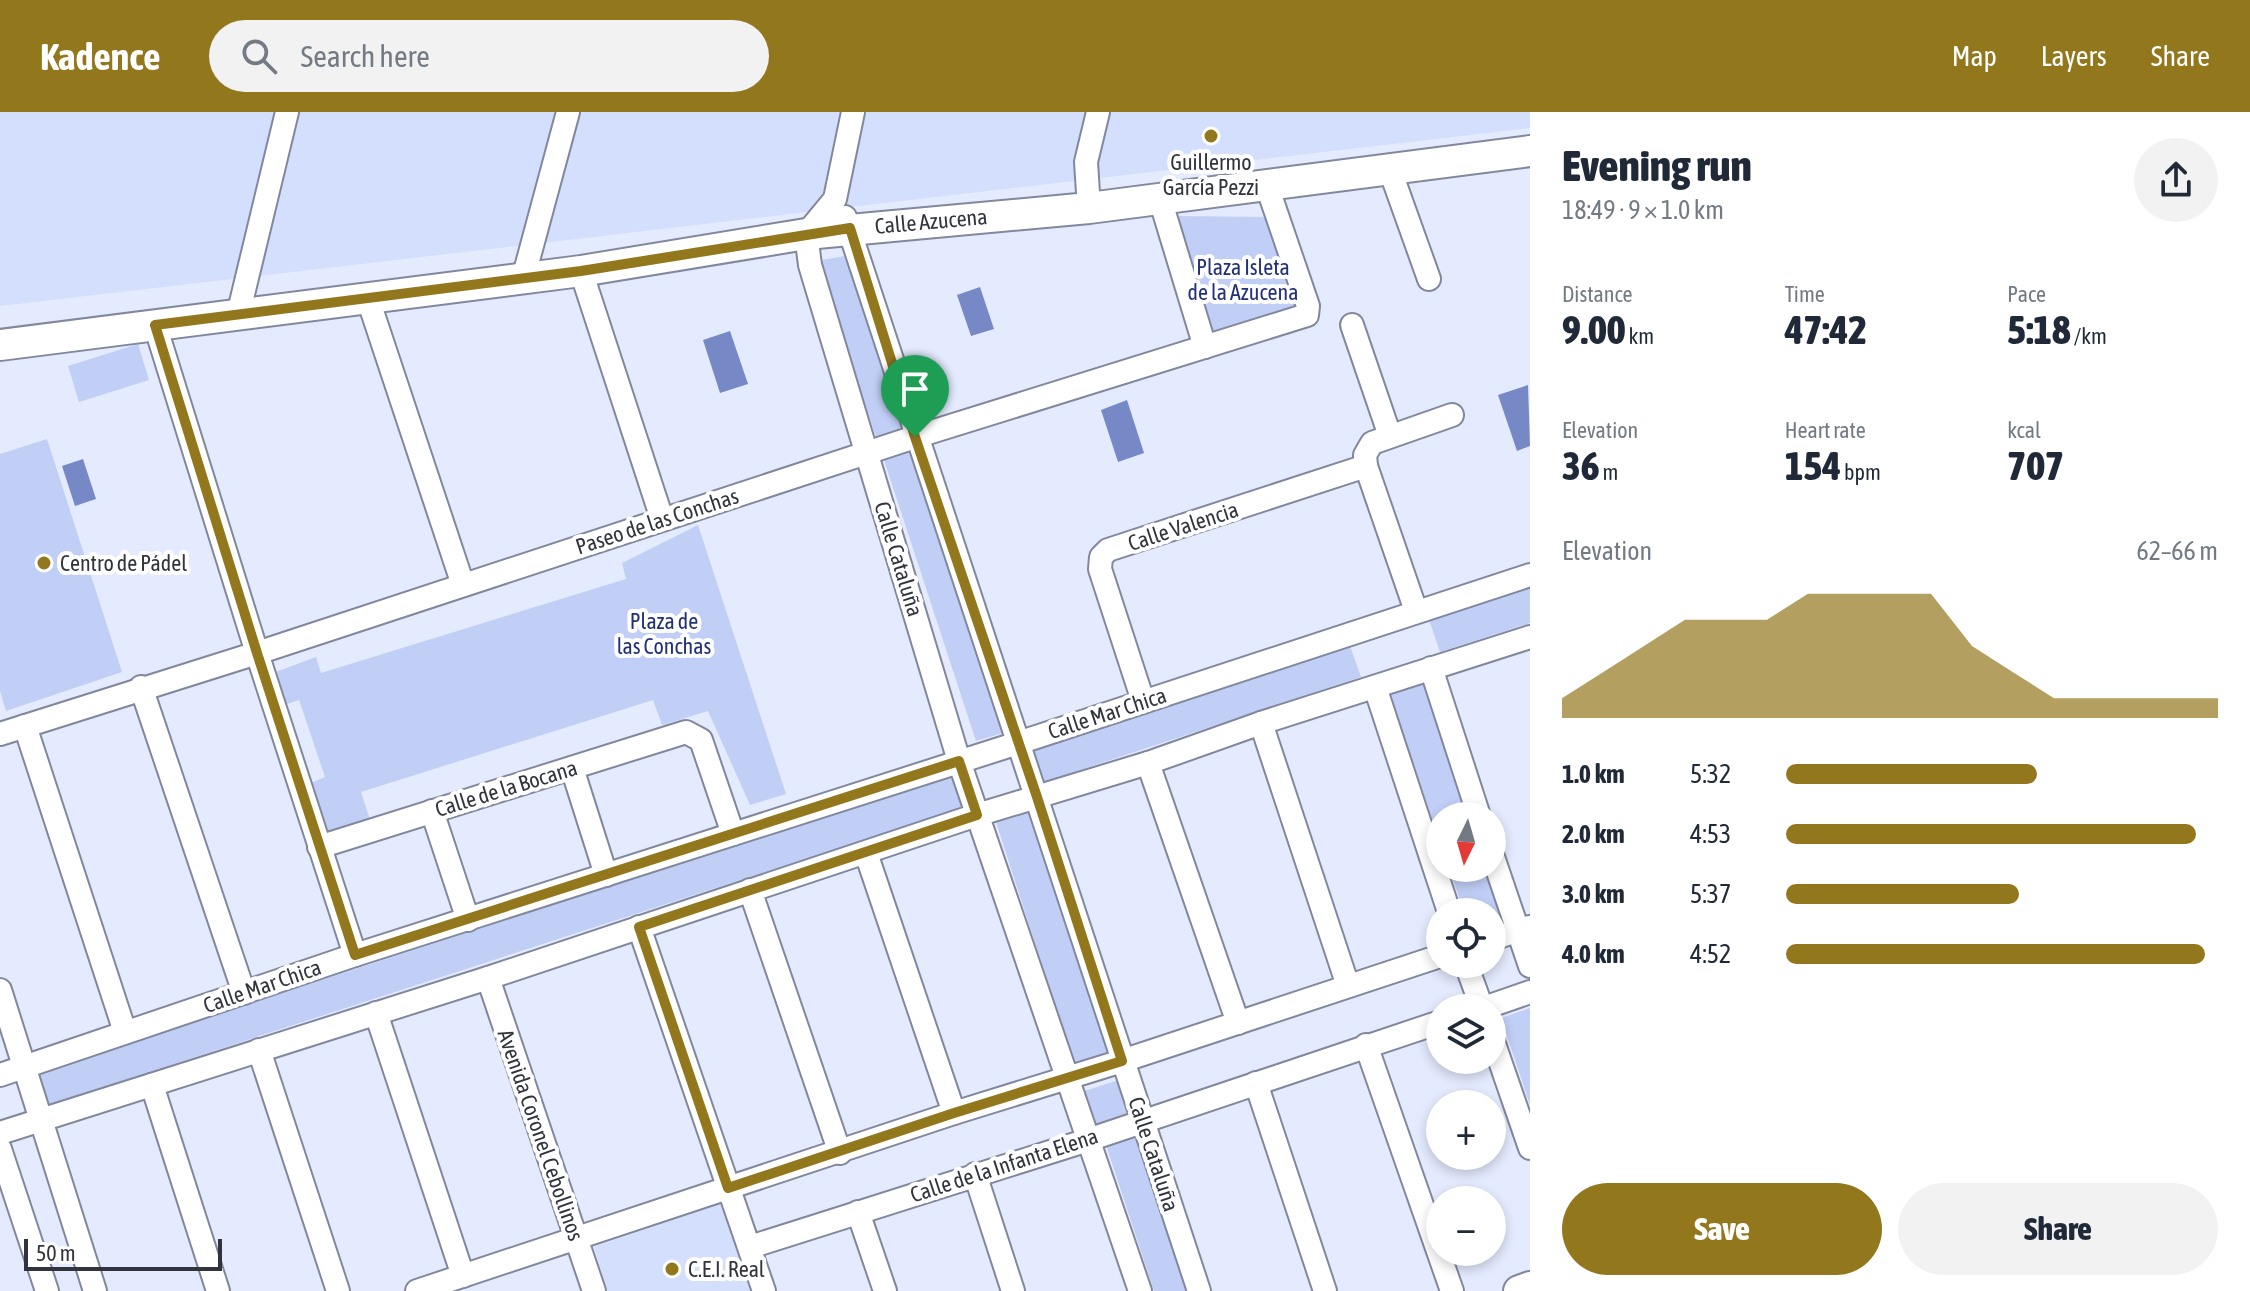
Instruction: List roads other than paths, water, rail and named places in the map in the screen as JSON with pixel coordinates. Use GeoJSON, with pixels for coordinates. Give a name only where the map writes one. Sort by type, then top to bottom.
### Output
{"type":"FeatureCollection","features":[{"type":"Feature","properties":{"kind":"street"},"geometry":{"type":"LineString","coordinates":[[238,315],[287,112]]}},
{"type":"Feature","properties":{"kind":"street"},"geometry":{"type":"LineString","coordinates":[[523,279],[568,112]]}},
{"type":"Feature","properties":{"kind":"street"},"geometry":{"type":"LineString","coordinates":[[806,234],[835,199],[853,112]]}},
{"type":"Feature","properties":{"kind":"street"},"geometry":{"type":"LineString","coordinates":[[1089,208],[1086,162],[1098,112]]}},
{"type":"Feature","properties":{"kind":"street","name":"Calle Azucena"},"geometry":{"type":"LineString","coordinates":[[0,345],[523,279],[850,228],[1089,208],[1530,151]]}},
{"type":"Feature","properties":{"kind":"street"},"geometry":{"type":"LineString","coordinates":[[1390,170],[1429,279]]}},
{"type":"Feature","properties":{"kind":"street","name":"Paseo de las Conchas"},"geometry":{"type":"LineString","coordinates":[[0,734],[915,437],[1305,316],[1308,306],[1267,186]]}},
{"type":"Feature","properties":{"kind":"street","name":"Calle Cataluña"},"geometry":{"type":"LineString","coordinates":[[835,199],[850,228],[915,437],[1199,1291]]}},
{"type":"Feature","properties":{"kind":"street"},"geometry":{"type":"LineString","coordinates":[[1160,199],[1205,347]]}},
{"type":"Feature","properties":{"kind":"street","name":"Calle Cataluña"},"geometry":{"type":"LineString","coordinates":[[806,234],[813,277],[959,761],[1140,1291]]}},
{"type":"Feature","properties":{"kind":"street"},"geometry":{"type":"LineString","coordinates":[[581,271],[662,519]]}},
{"type":"Feature","properties":{"kind":"street"},"geometry":{"type":"LineString","coordinates":[[368,299],[463,585]]}},
{"type":"Feature","properties":{"kind":"street"},"geometry":{"type":"LineString","coordinates":[[155,325],[355,955]]}},
{"type":"Feature","properties":{"kind":"street"},"geometry":{"type":"LineString","coordinates":[[1352,325],[1390,436]]}},
{"type":"Feature","properties":{"kind":"street"},"geometry":{"type":"LineString","coordinates":[[1416,611],[1366,466],[1365,455],[1368,447],[1390,436],[1452,415]]}},
{"type":"Feature","properties":{"kind":"street","name":"Calle Valencia"},"geometry":{"type":"LineString","coordinates":[[1143,701],[1100,569],[1103,554],[1366,466]]}},
{"type":"Feature","properties":{"kind":"street","name":"Calle Mar Chica"},"geometry":{"type":"LineString","coordinates":[[0,1075],[355,955],[1530,575]]}},
{"type":"Feature","properties":{"kind":"street"},"geometry":{"type":"LineString","coordinates":[[0,1133],[488,978],[977,815],[1148,763],[1261,723],[1530,637]]}},
{"type":"Feature","properties":{"kind":"street"},"geometry":{"type":"LineString","coordinates":[[1431,668],[1474,802]]}},
{"type":"Feature","properties":{"kind":"street"},"geometry":{"type":"LineString","coordinates":[[141,687],[244,993]]}},
{"type":"Feature","properties":{"kind":"street"},"geometry":{"type":"LineString","coordinates":[[1375,687],[1444,898]]}},
{"type":"Feature","properties":{"kind":"street"},"geometry":{"type":"LineString","coordinates":[[1261,723],[1348,986]]}},
{"type":"Feature","properties":{"kind":"street"},"geometry":{"type":"LineString","coordinates":[[25,726],[125,1032]]}},
{"type":"Feature","properties":{"kind":"street","name":"Calle de la Bocana"},"geometry":{"type":"LineString","coordinates":[[319,847],[678,733],[694,735],[701,740],[733,834]]}},
{"type":"Feature","properties":{"kind":"street"},"geometry":{"type":"LineString","coordinates":[[1148,763],[1238,1023]]}},
{"type":"Feature","properties":{"kind":"street"},"geometry":{"type":"LineString","coordinates":[[572,768],[606,875]]}},
{"type":"Feature","properties":{"kind":"street"},"geometry":{"type":"LineString","coordinates":[[432,811],[468,920]]}},
{"type":"Feature","properties":{"kind":"street"},"geometry":{"type":"LineString","coordinates":[[866,853],[954,1113]]}},
{"type":"Feature","properties":{"kind":"street"},"geometry":{"type":"LineString","coordinates":[[1504,882],[1524,928],[1530,966]]}},
{"type":"Feature","properties":{"kind":"street"},"geometry":{"type":"LineString","coordinates":[[750,890],[840,1153]]}},
{"type":"Feature","properties":{"kind":"street"},"geometry":{"type":"LineString","coordinates":[[639,927],[764,1291]]}},
{"type":"Feature","properties":{"kind":"street"},"geometry":{"type":"LineString","coordinates":[[417,1291],[1426,961]]}},
{"type":"Feature","properties":{"kind":"street","name":"Avenida Coronel Cebollinos"},"geometry":{"type":"LineString","coordinates":[[488,978],[594,1291]]}},
{"type":"Feature","properties":{"kind":"street"},"geometry":{"type":"LineString","coordinates":[[0,990],[95,1291]]}},
{"type":"Feature","properties":{"kind":"street"},"geometry":{"type":"LineString","coordinates":[[1506,1000],[1530,992]]}},
{"type":"Feature","properties":{"kind":"street"},"geometry":{"type":"LineString","coordinates":[[376,1013],[463,1276]]}},
{"type":"Feature","properties":{"kind":"street","name":"Calle de la Infanta Elena"},"geometry":{"type":"LineString","coordinates":[[750,1247],[1088,1140],[1426,1026]]}},
{"type":"Feature","properties":{"kind":"street"},"geometry":{"type":"LineString","coordinates":[[1366,1045],[1452,1291]]}},
{"type":"Feature","properties":{"kind":"street"},"geometry":{"type":"LineString","coordinates":[[259,1050],[338,1291]]}},
{"type":"Feature","properties":{"kind":"street"},"geometry":{"type":"LineString","coordinates":[[1504,1074],[1530,1148]]}},
{"type":"Feature","properties":{"kind":"street"},"geometry":{"type":"LineString","coordinates":[[1256,1083],[1325,1291]]}},
{"type":"Feature","properties":{"kind":"street"},"geometry":{"type":"LineString","coordinates":[[152,1085],[218,1291]]}},
{"type":"Feature","properties":{"kind":"street"},"geometry":{"type":"LineString","coordinates":[[0,1149],[47,1291]]}},
{"type":"Feature","properties":{"kind":"street"},"geometry":{"type":"LineString","coordinates":[[975,1174],[1013,1291]]}},
{"type":"Feature","properties":{"kind":"street"},"geometry":{"type":"LineString","coordinates":[[858,1212],[885,1291]]}},
{"type":"Feature","properties":{"kind":"street"},"geometry":{"type":"LineString","coordinates":[[1519,1291],[1530,1287]]}},
{"type":"Feature","properties":{"kind":"place","name":"Guillermo García Pezzi"},"geometry":{"type":"Point","coordinates":[1211,136]}},
{"type":"Feature","properties":{"kind":"place","name":"Centro de Pádel"},"geometry":{"type":"Point","coordinates":[44,563]}},
{"type":"Feature","properties":{"kind":"place","name":"C.E.I. Real"},"geometry":{"type":"Point","coordinates":[672,1269]}},
{"type":"Feature","properties":{"kind":"park label","name":"Plaza Isleta de la Azucena"},"geometry":{"type":"Point","coordinates":[1243,280]}},
{"type":"Feature","properties":{"kind":"park label","name":"Plaza de las Conchas"},"geometry":{"type":"Point","coordinates":[664,634]}}]}
